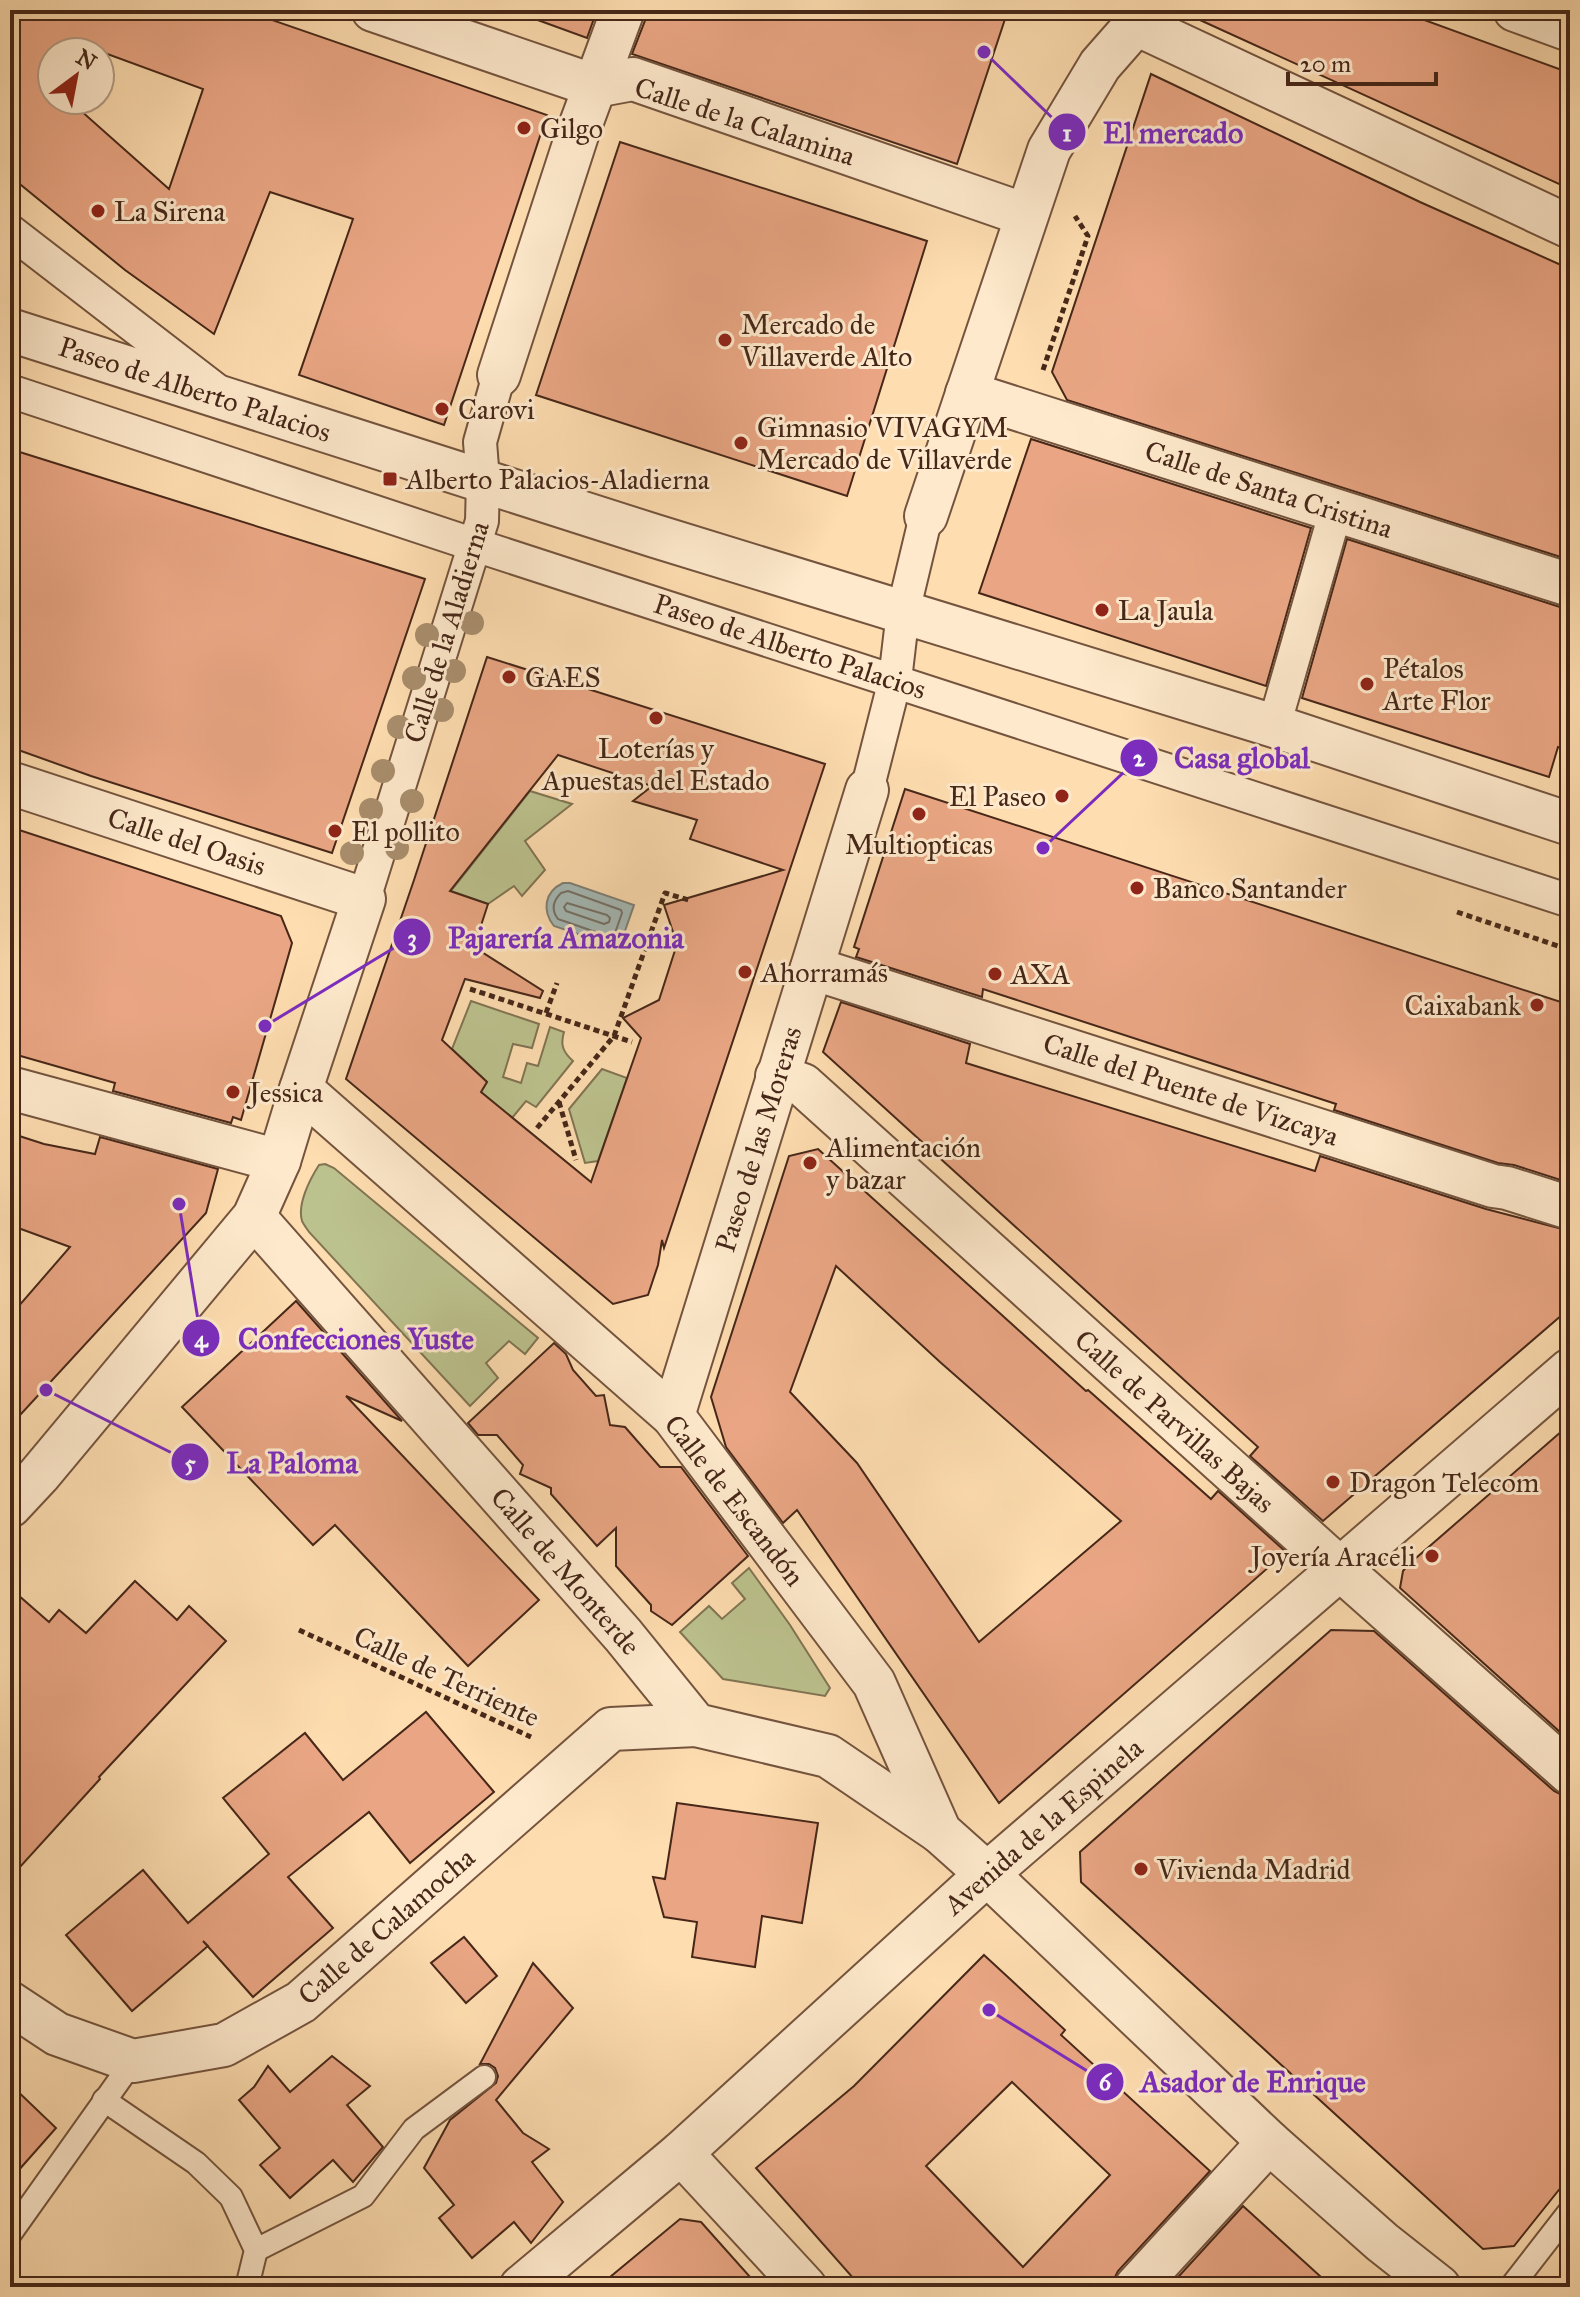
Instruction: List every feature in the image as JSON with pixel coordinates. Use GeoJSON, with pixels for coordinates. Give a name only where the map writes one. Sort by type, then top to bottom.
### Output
{"type":"FeatureCollection","features":[{"type":"Feature","properties":{"kind":"street","name":"Calle de la Calamina"},"geometry":{"type":"LineString","coordinates":[[373,10],[595,86],[633,79],[1026,215]]}},
{"type":"Feature","properties":{"kind":"street","name":"Calle de la Aladierna"},"geometry":{"type":"LineString","coordinates":[[10,1506],[24,1470],[254,1217],[279,1161],[482,521],[480,442],[499,375],[578,132],[623,10]]}},
{"type":"Feature","properties":{"kind":"street"},"geometry":{"type":"LineString","coordinates":[[1515,10],[1570,30]]}},
{"type":"Feature","properties":{"kind":"street"},"geometry":{"type":"LineString","coordinates":[[1139,17],[1570,227]]}},
{"type":"Feature","properties":{"kind":"street","name":"Paseo de las Moreras"},"geometry":{"type":"LineString","coordinates":[[673,1416],[867,790],[895,680],[903,612],[926,516],[1026,215],[1049,150],[1100,65],[1139,17]]}},
{"type":"Feature","properties":{"kind":"street"},"geometry":{"type":"LineString","coordinates":[[10,231],[230,401]]}},
{"type":"Feature","properties":{"kind":"street","name":"Paseo de Alberto Palacios"},"geometry":{"type":"LineString","coordinates":[[10,330],[619,525],[1274,726],[1570,824]]}},
{"type":"Feature","properties":{"kind":"street","name":"Paseo de Alberto Palacios"},"geometry":{"type":"LineString","coordinates":[[10,391],[1570,901]]}},
{"type":"Feature","properties":{"kind":"street","name":"Calle de Santa Cristina"},"geometry":{"type":"LineString","coordinates":[[967,393],[1570,585]]}},
{"type":"Feature","properties":{"kind":"street"},"geometry":{"type":"LineString","coordinates":[[1274,726],[1336,510]]}},
{"type":"Feature","properties":{"kind":"street","name":"Calle del Oasis"},"geometry":{"type":"LineString","coordinates":[[10,783],[364,899]]}},
{"type":"Feature","properties":{"kind":"street","name":"Calle del Puente de Vizcaya"},"geometry":{"type":"LineString","coordinates":[[812,968],[1463,1177],[1570,1208]]}},
{"type":"Feature","properties":{"kind":"street","name":"Calle de Parvillas Bajas"},"geometry":{"type":"LineString","coordinates":[[777,1076],[803,1085],[1570,1773]]}},
{"type":"Feature","properties":{"kind":"street"},"geometry":{"type":"LineString","coordinates":[[10,1088],[279,1161]]}},
{"type":"Feature","properties":{"kind":"street","name":"Calle de Escandón"},"geometry":{"type":"LineString","coordinates":[[301,1089],[673,1416],[874,1683],[940,1832],[1269,2142],[1382,2242],[1439,2287]]}},
{"type":"Feature","properties":{"kind":"street","name":"Calle de Monterde"},"geometry":{"type":"LineString","coordinates":[[254,1217],[613,1623],[696,1725]]}},
{"type":"Feature","properties":{"kind":"street","name":"Avenida de la Espinela"},"geometry":{"type":"LineString","coordinates":[[521,2287],[681,2153],[987,1874],[1570,1370]]}},
{"type":"Feature","properties":{"kind":"street"},"geometry":{"type":"LineString","coordinates":[[696,1725],[828,1756],[940,1832]]}},
{"type":"Feature","properties":{"kind":"street","name":"Calle de Calamocha"},"geometry":{"type":"LineString","coordinates":[[10,2003],[57,2034],[133,2061],[224,2045],[301,2002],[611,1729],[696,1725]]}},
{"type":"Feature","properties":{"kind":"street"},"geometry":{"type":"LineString","coordinates":[[1136,2287],[1269,2142]]}},
{"type":"Feature","properties":{"kind":"street"},"geometry":{"type":"LineString","coordinates":[[681,2153],[805,2287]]}},
{"type":"Feature","properties":{"kind":"lane"},"geometry":{"type":"LineString","coordinates":[[10,2234],[133,2061]]}},
{"type":"Feature","properties":{"kind":"lane"},"geometry":{"type":"LineString","coordinates":[[256,2250],[363,2196],[414,2129],[484,2077]]}},
{"type":"Feature","properties":{"kind":"lane"},"geometry":{"type":"LineString","coordinates":[[104,2100],[196,2163],[231,2197],[256,2250],[247,2287]]}},
{"type":"Feature","properties":{"kind":"lane"},"geometry":{"type":"LineString","coordinates":[[1511,2287],[1570,2211]]}},
{"type":"Feature","properties":{"kind":"path"},"geometry":{"type":"LineString","coordinates":[[1041,376],[1088,236],[1075,216]]}},
{"type":"Feature","properties":{"kind":"path"},"geometry":{"type":"LineString","coordinates":[[537,1128],[614,1036],[665,893],[692,901]]}},
{"type":"Feature","properties":{"kind":"path"},"geometry":{"type":"LineString","coordinates":[[546,1013],[557,983]]}},
{"type":"Feature","properties":{"kind":"path"},"geometry":{"type":"LineString","coordinates":[[470,989],[632,1042]]}},
{"type":"Feature","properties":{"kind":"path"},"geometry":{"type":"LineString","coordinates":[[559,1102],[576,1160]]}},
{"type":"Feature","properties":{"kind":"path","name":"Calle de Terriente"},"geometry":{"type":"LineString","coordinates":[[299,1630],[578,1758]]}},
{"type":"Feature","properties":{"kind":"green space"},"geometry":{"type":"Polygon","coordinates":[[[530,791],[572,804],[525,841],[545,870],[522,896],[514,886],[488,904],[451,891],[530,791]]]}},
{"type":"Feature","properties":{"kind":"green space"},"geometry":{"type":"Polygon","coordinates":[[[471,1001],[539,1024],[532,1048],[513,1044],[503,1077],[521,1083],[527,1063],[538,1066],[550,1027],[564,1032],[563,1048],[573,1061],[536,1107],[526,1101],[512,1118],[481,1092],[487,1082],[452,1049],[471,1001]]]}},
{"type":"Feature","properties":{"kind":"green space"},"geometry":{"type":"Polygon","coordinates":[[[602,1069],[627,1078],[598,1161],[585,1163],[569,1109],[602,1069]]]}},
{"type":"Feature","properties":{"kind":"green space"},"geometry":{"type":"Polygon","coordinates":[[[319,1165],[334,1168],[538,1338],[525,1354],[509,1341],[486,1363],[498,1378],[470,1406],[302,1221],[301,1207],[305,1192],[319,1165]]]}},
{"type":"Feature","properties":{"kind":"green space"},"geometry":{"type":"Polygon","coordinates":[[[749,1568],[830,1688],[825,1696],[723,1679],[680,1632],[709,1606],[722,1619],[745,1599],[732,1583],[749,1568]]]}},
{"type":"Feature","properties":{"kind":"water"},"geometry":{"type":"Polygon","coordinates":[[[563,883],[634,905],[619,948],[554,926],[547,902],[552,891],[563,883]]]}},
{"type":"Feature","properties":{"kind":"building"},"geometry":{"type":"Polygon","coordinates":[[[10,10],[243,10],[547,115],[444,425],[299,375],[353,219],[270,192],[214,334],[125,270],[10,176],[10,10]],[[36,36],[36,116],[87,116],[169,189],[203,89],[116,57],[116,36],[36,36]]]}},
{"type":"Feature","properties":{"kind":"building"},"geometry":{"type":"Polygon","coordinates":[[[525,10],[597,10],[587,38],[524,15],[525,10]]]}},
{"type":"Feature","properties":{"kind":"building"},"geometry":{"type":"Polygon","coordinates":[[[646,10],[1008,10],[957,164],[632,54],[646,18],[646,10]]]}},
{"type":"Feature","properties":{"kind":"building"},"geometry":{"type":"Polygon","coordinates":[[[1178,10],[1397,10],[1570,73],[1570,189],[1178,10]]]}},
{"type":"Feature","properties":{"kind":"building"},"geometry":{"type":"Polygon","coordinates":[[[1151,74],[1420,202],[1570,269],[1570,560],[1067,400],[1052,372],[1151,74]]]}},
{"type":"Feature","properties":{"kind":"building","name":"Mercado de Villaverde Alto"},"geometry":{"type":"Polygon","coordinates":[[[620,142],[927,241],[847,496],[536,395],[620,142]]]}},
{"type":"Feature","properties":{"kind":"building"},"geometry":{"type":"Polygon","coordinates":[[[1031,439],[1311,528],[1266,686],[979,593],[1031,439]]]}},
{"type":"Feature","properties":{"kind":"building"},"geometry":{"type":"Polygon","coordinates":[[[10,449],[425,579],[332,853],[10,747],[10,449]]]}},
{"type":"Feature","properties":{"kind":"building"},"geometry":{"type":"Polygon","coordinates":[[[1347,539],[1570,608],[1570,751],[1558,747],[1549,777],[1302,698],[1347,539]]]}},
{"type":"Feature","properties":{"kind":"building"},"geometry":{"type":"Polygon","coordinates":[[[487,657],[825,764],[664,1248],[662,1240],[648,1295],[613,1304],[346,1079],[487,657]],[[558,755],[450,891],[488,904],[474,947],[543,991],[540,998],[465,979],[442,1040],[487,1082],[481,1092],[591,1182],[641,1038],[623,1018],[659,1000],[677,944],[664,905],[783,870],[690,839],[697,820],[633,801],[652,786],[558,755]]]}},
{"type":"Feature","properties":{"kind":"building"},"geometry":{"type":"Polygon","coordinates":[[[905,789],[1570,1005],[1570,1183],[1334,1110],[1336,1104],[983,989],[982,997],[856,957],[859,949],[854,947],[905,789]]]}},
{"type":"Feature","properties":{"kind":"building"},"geometry":{"type":"Polygon","coordinates":[[[10,827],[281,916],[292,943],[241,1120],[233,1117],[231,1123],[113,1091],[115,1083],[10,1053],[10,827]]]}},
{"type":"Feature","properties":{"kind":"building"},"geometry":{"type":"Polygon","coordinates":[[[841,1002],[970,1044],[966,1063],[1315,1171],[1320,1156],[1486,1209],[1570,1231],[1570,1308],[1323,1521],[1250,1456],[1258,1447],[823,1052],[841,1002]]]}},
{"type":"Feature","properties":{"kind":"building"},"geometry":{"type":"Polygon","coordinates":[[[10,1133],[44,1144],[95,1154],[100,1137],[218,1169],[206,1213],[10,1426],[10,1316],[70,1247],[10,1225],[10,1133]]]}},
{"type":"Feature","properties":{"kind":"building"},"geometry":{"type":"Polygon","coordinates":[[[818,1149],[1086,1391],[1211,1499],[1218,1491],[1286,1552],[999,1803],[797,1510],[783,1523],[726,1447],[711,1397],[789,1156],[818,1149]],[[836,1266],[790,1392],[857,1463],[979,1642],[1121,1521],[836,1266]]]}},
{"type":"Feature","properties":{"kind":"building"},"geometry":{"type":"Polygon","coordinates":[[[296,1301],[402,1421],[346,1396],[539,1600],[468,1666],[335,1525],[313,1545],[182,1407],[296,1301]]]}},
{"type":"Feature","properties":{"kind":"building"},"geometry":{"type":"Polygon","coordinates":[[[554,1343],[566,1354],[573,1370],[596,1396],[604,1395],[610,1425],[625,1427],[660,1467],[681,1467],[748,1556],[672,1625],[651,1611],[651,1605],[616,1566],[616,1528],[597,1546],[551,1494],[551,1488],[520,1474],[523,1465],[497,1435],[478,1435],[468,1423],[554,1343]]]}},
{"type":"Feature","properties":{"kind":"building"},"geometry":{"type":"Polygon","coordinates":[[[1570,1424],[1570,1741],[1400,1588],[1403,1571],[1408,1565],[1570,1424]]]}},
{"type":"Feature","properties":{"kind":"building"},"geometry":{"type":"Polygon","coordinates":[[[135,1581],[177,1620],[189,1606],[226,1641],[10,1878],[10,1588],[49,1622],[59,1610],[86,1633],[135,1581]]]}},
{"type":"Feature","properties":{"kind":"building"},"geometry":{"type":"Polygon","coordinates":[[[1331,1630],[1374,1631],[1554,1791],[1570,1796],[1570,2176],[1514,2246],[1483,2249],[1081,1882],[1080,1852],[1331,1630]]]}},
{"type":"Feature","properties":{"kind":"building"},"geometry":{"type":"Polygon","coordinates":[[[426,1712],[494,1792],[410,1863],[369,1812],[288,1877],[333,1928],[253,1997],[208,1946],[132,2011],[66,1935],[143,1870],[188,1923],[269,1854],[223,1798],[305,1733],[343,1780],[426,1712]]]}},
{"type":"Feature","properties":{"kind":"building"},"geometry":{"type":"Polygon","coordinates":[[[677,1803],[818,1823],[802,1923],[762,1916],[755,1967],[692,1957],[697,1922],[664,1917],[653,1877],[665,1879],[677,1803]]]}},
{"type":"Feature","properties":{"kind":"building"},"geometry":{"type":"Polygon","coordinates":[[[464,1937],[497,1976],[466,2003],[431,1963],[464,1937]]]}},
{"type":"Feature","properties":{"kind":"building"},"geometry":{"type":"Polygon","coordinates":[[[984,1955],[1065,2030],[1061,2035],[1210,2171],[1118,2271],[1113,2287],[861,2287],[756,2168],[854,2086],[984,1955]],[[1012,2082],[926,2166],[1023,2267],[1110,2175],[1012,2082]]]}},
{"type":"Feature","properties":{"kind":"building"},"geometry":{"type":"Polygon","coordinates":[[[533,1963],[573,2008],[496,2100],[523,2133],[549,2149],[532,2162],[563,2202],[531,2243],[514,2222],[472,2258],[439,2218],[454,2205],[424,2168],[450,2120],[496,2083],[498,2076],[495,2068],[480,2064],[533,1963]]]}},
{"type":"Feature","properties":{"kind":"building"},"geometry":{"type":"Polygon","coordinates":[[[332,2056],[370,2086],[347,2105],[383,2147],[353,2182],[333,2160],[290,2198],[260,2165],[280,2148],[239,2100],[254,2087],[268,2066],[290,2092],[332,2056]]]}},
{"type":"Feature","properties":{"kind":"building"},"geometry":{"type":"Polygon","coordinates":[[[10,2084],[56,2128],[10,2180],[10,2084]]]}},
{"type":"Feature","properties":{"kind":"building"},"geometry":{"type":"Polygon","coordinates":[[[1243,2206],[1332,2287],[1169,2287],[1243,2206]]]}},
{"type":"Feature","properties":{"kind":"building"},"geometry":{"type":"Polygon","coordinates":[[[680,2219],[701,2222],[759,2287],[598,2287],[680,2219]]]}},
{"type":"Feature","properties":{"kind":"place","name":"El mercado"},"geometry":{"type":"Point","coordinates":[984,52]}},
{"type":"Feature","properties":{"kind":"place","name":"Gilgo"},"geometry":{"type":"Point","coordinates":[524,128]}},
{"type":"Feature","properties":{"kind":"place","name":"La Sirena"},"geometry":{"type":"Point","coordinates":[98,211]}},
{"type":"Feature","properties":{"kind":"place","name":"Mercado de Villaverde Alto"},"geometry":{"type":"Point","coordinates":[725,340]}},
{"type":"Feature","properties":{"kind":"place","name":"Carovi"},"geometry":{"type":"Point","coordinates":[442,409]}},
{"type":"Feature","properties":{"kind":"place","name":"Gimnasio VIVAGYM Mercado de Villaverde"},"geometry":{"type":"Point","coordinates":[741,443]}},
{"type":"Feature","properties":{"kind":"place","name":"Alberto Palacios-Aladierna"},"geometry":{"type":"Point","coordinates":[390,479]}},
{"type":"Feature","properties":{"kind":"place","name":"La Jaula"},"geometry":{"type":"Point","coordinates":[1102,610]}},
{"type":"Feature","properties":{"kind":"place","name":"GAES"},"geometry":{"type":"Point","coordinates":[509,677]}},
{"type":"Feature","properties":{"kind":"place","name":"Pétalos Arte Flor"},"geometry":{"type":"Point","coordinates":[1367,684]}},
{"type":"Feature","properties":{"kind":"place","name":"Loterías y Apuestas del Estado"},"geometry":{"type":"Point","coordinates":[656,718]}},
{"type":"Feature","properties":{"kind":"place","name":"El Paseo"},"geometry":{"type":"Point","coordinates":[1062,796]}},
{"type":"Feature","properties":{"kind":"place","name":"Multiopticas"},"geometry":{"type":"Point","coordinates":[919,814]}},
{"type":"Feature","properties":{"kind":"place","name":"El pollito"},"geometry":{"type":"Point","coordinates":[335,831]}},
{"type":"Feature","properties":{"kind":"place","name":"Casa global"},"geometry":{"type":"Point","coordinates":[1043,848]}},
{"type":"Feature","properties":{"kind":"place","name":"Banco Santander"},"geometry":{"type":"Point","coordinates":[1137,888]}},
{"type":"Feature","properties":{"kind":"place","name":"Ahorramás"},"geometry":{"type":"Point","coordinates":[745,972]}},
{"type":"Feature","properties":{"kind":"place","name":"AXA"},"geometry":{"type":"Point","coordinates":[995,974]}},
{"type":"Feature","properties":{"kind":"place","name":"Caixabank"},"geometry":{"type":"Point","coordinates":[1537,1005]}},
{"type":"Feature","properties":{"kind":"place","name":"Pajarería Amazonia"},"geometry":{"type":"Point","coordinates":[265,1026]}},
{"type":"Feature","properties":{"kind":"place","name":"Jessica"},"geometry":{"type":"Point","coordinates":[233,1092]}},
{"type":"Feature","properties":{"kind":"place","name":"Alimentación y bazar"},"geometry":{"type":"Point","coordinates":[810,1163]}},
{"type":"Feature","properties":{"kind":"place","name":"Confecciones Yuste"},"geometry":{"type":"Point","coordinates":[179,1204]}},
{"type":"Feature","properties":{"kind":"place","name":"La Paloma"},"geometry":{"type":"Point","coordinates":[46,1390]}},
{"type":"Feature","properties":{"kind":"place","name":"Dragon Telecom"},"geometry":{"type":"Point","coordinates":[1333,1482]}},
{"type":"Feature","properties":{"kind":"place","name":"Joyería Araceli"},"geometry":{"type":"Point","coordinates":[1432,1556]}},
{"type":"Feature","properties":{"kind":"place","name":"Vivienda Madrid"},"geometry":{"type":"Point","coordinates":[1141,1869]}},
{"type":"Feature","properties":{"kind":"place","name":"Asador de Enrique"},"geometry":{"type":"Point","coordinates":[989,2010]}}]}
